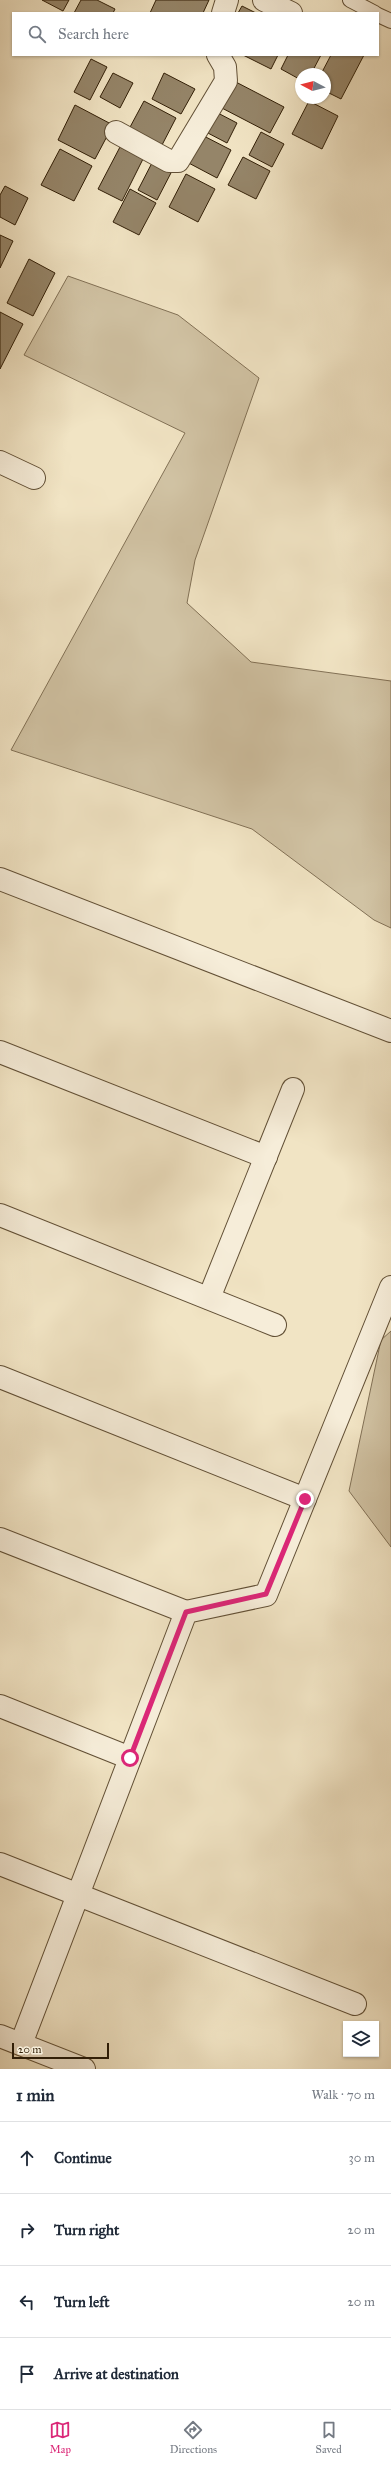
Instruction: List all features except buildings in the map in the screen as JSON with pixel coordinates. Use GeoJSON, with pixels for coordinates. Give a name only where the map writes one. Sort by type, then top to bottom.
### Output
{"type":"FeatureCollection","features":[{"type":"Feature","properties":{"kind":"street"},"geometry":{"type":"LineString","coordinates":[[223,12],[227,0]]}},
{"type":"Feature","properties":{"kind":"street"},"geometry":{"type":"LineString","coordinates":[[264,0],[289,12]]}},
{"type":"Feature","properties":{"kind":"street"},"geometry":{"type":"LineString","coordinates":[[116,132],[169,162],[178,161],[226,81],[226,67],[219,56]]}},
{"type":"Feature","properties":{"kind":"street"},"geometry":{"type":"LineString","coordinates":[[0,462],[34,478]]}},
{"type":"Feature","properties":{"kind":"street"},"geometry":{"type":"LineString","coordinates":[[0,879],[391,1031]]}},
{"type":"Feature","properties":{"kind":"street"},"geometry":{"type":"LineString","coordinates":[[0,1052],[266,1157]]}},
{"type":"Feature","properties":{"kind":"street"},"geometry":{"type":"LineString","coordinates":[[209,1298],[293,1088]]}},
{"type":"Feature","properties":{"kind":"street"},"geometry":{"type":"LineString","coordinates":[[0,1215],[275,1325]]}},
{"type":"Feature","properties":{"kind":"street"},"geometry":{"type":"LineString","coordinates":[[0,1538],[186,1612],[266,1594],[391,1287]]}},
{"type":"Feature","properties":{"kind":"street"},"geometry":{"type":"LineString","coordinates":[[0,1377],[305,1499]]}},
{"type":"Feature","properties":{"kind":"street"},"geometry":{"type":"LineString","coordinates":[[21,2044],[186,1612]]}},
{"type":"Feature","properties":{"kind":"street"},"geometry":{"type":"LineString","coordinates":[[0,1706],[130,1758]]}},
{"type":"Feature","properties":{"kind":"street"},"geometry":{"type":"LineString","coordinates":[[0,1864],[355,2004]]}},
{"type":"Feature","properties":{"kind":"street"},"geometry":{"type":"LineString","coordinates":[[0,2036],[84,2069]]}},
{"type":"Feature","properties":{"kind":"lane"},"geometry":{"type":"LineString","coordinates":[[350,0],[373,12]]}},
{"type":"Feature","properties":{"kind":"lane"},"geometry":{"type":"LineString","coordinates":[[379,15],[391,21]]}},
{"type":"Feature","properties":{"kind":"shaded area"},"geometry":{"type":"Polygon","coordinates":[[[68,276],[178,315],[259,378],[195,560],[187,603],[251,662],[391,681],[391,928],[374,920],[252,829],[11,750],[185,433],[24,355],[68,276]]]}},
{"type":"Feature","properties":{"kind":"shaded area"},"geometry":{"type":"Polygon","coordinates":[[[391,1331],[391,1547],[349,1491],[381,1340],[391,1331]]]}},
{"type":"Feature","properties":{"kind":"route"},"geometry":{"type":"LineString","coordinates":[[130,1758],[186,1612],[266,1594],[305,1499]]}}]}
